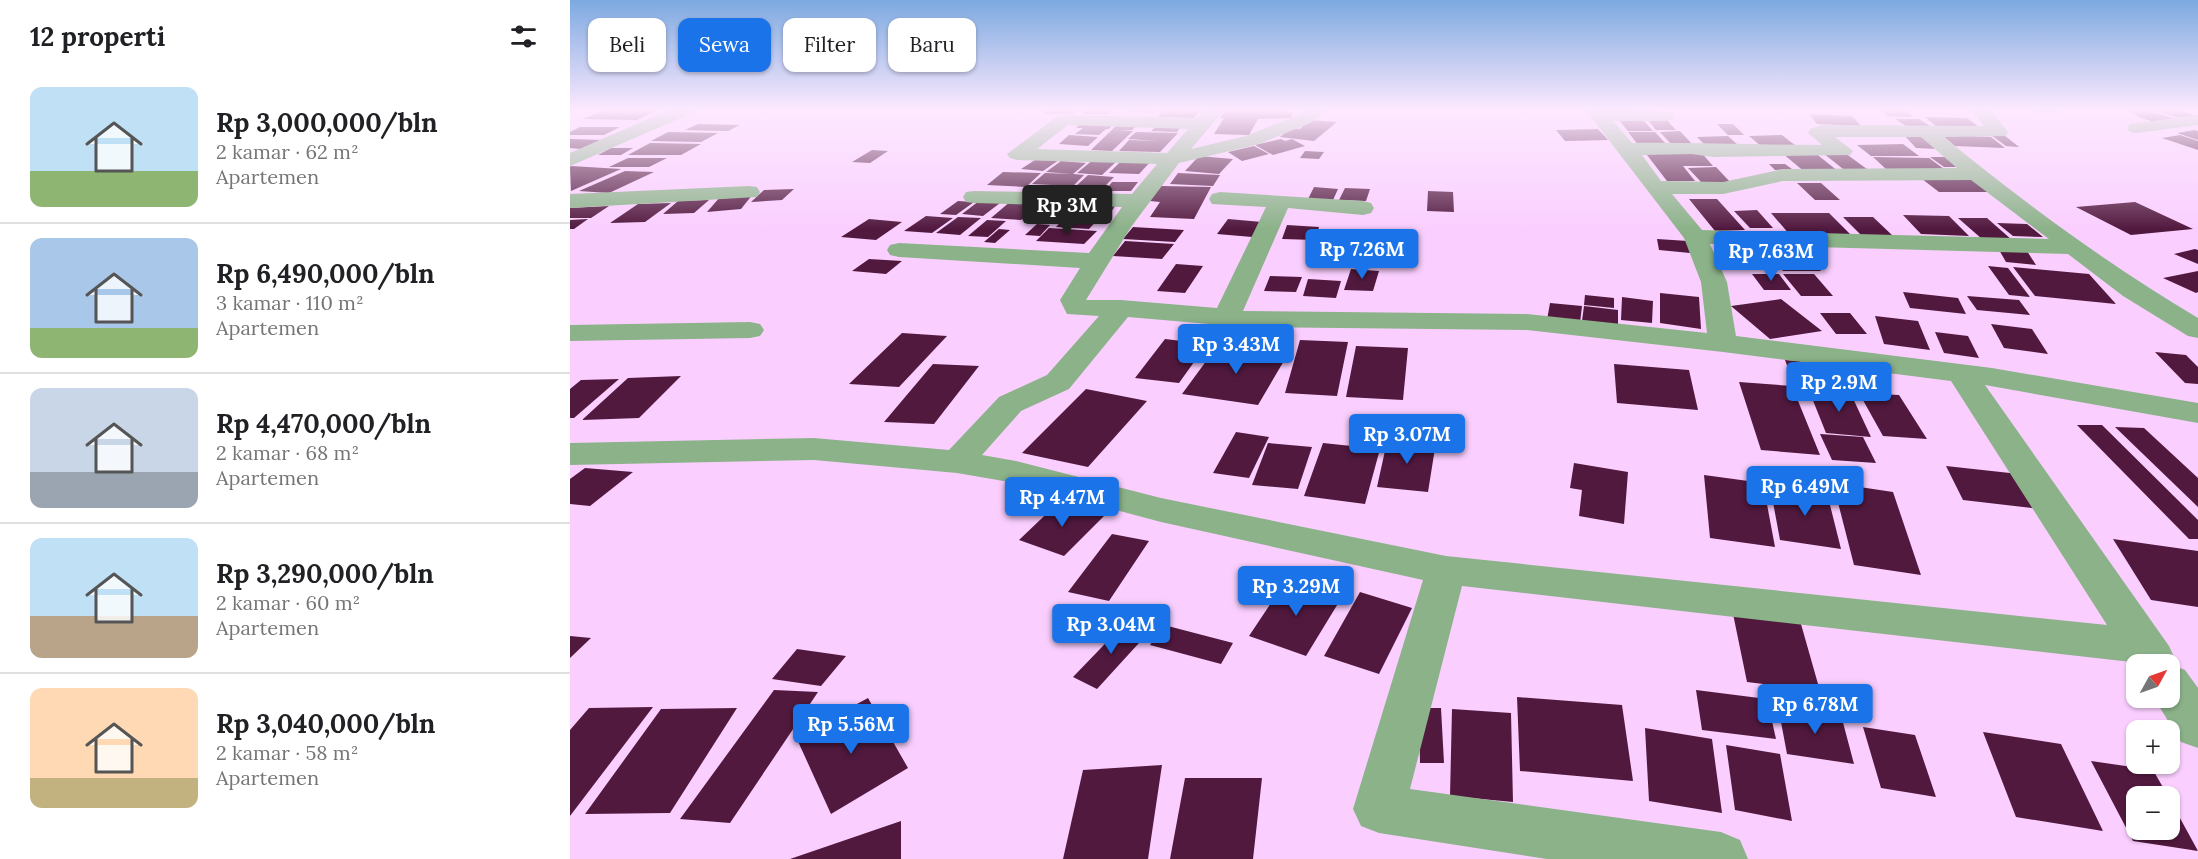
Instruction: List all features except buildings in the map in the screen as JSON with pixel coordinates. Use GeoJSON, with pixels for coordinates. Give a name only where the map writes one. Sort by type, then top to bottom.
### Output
{"type":"FeatureCollection","features":[{"type":"Feature","properties":{"kind":"street"},"geometry":{"type":"LineString","coordinates":[[570,160],[595,149]]}},
{"type":"Feature","properties":{"kind":"street"},"geometry":{"type":"LineString","coordinates":[[1024,149],[1017,154],[1172,159],[1214,149]]}},
{"type":"Feature","properties":{"kind":"street"},"geometry":{"type":"LineString","coordinates":[[1181,149],[1094,261],[1072,300],[1077,308],[1121,308],[1226,318],[1527,322],[1723,343],[1962,374],[2198,413]]}},
{"type":"Feature","properties":{"kind":"street"},"geometry":{"type":"LineString","coordinates":[[1628,150],[1660,149]]}},
{"type":"Feature","properties":{"kind":"street"},"geometry":{"type":"LineString","coordinates":[[1704,149],[1842,151],[1839,149]]}},
{"type":"Feature","properties":{"kind":"street"},"geometry":{"type":"LineString","coordinates":[[1946,149],[1976,174],[2132,290],[2198,330]]}},
{"type":"Feature","properties":{"kind":"street"},"geometry":{"type":"LineString","coordinates":[[1628,150],[1695,237],[1714,282],[1723,343]]}},
{"type":"Feature","properties":{"kind":"street"},"geometry":{"type":"LineString","coordinates":[[1655,188],[1723,188],[1783,176],[1976,174]]}},
{"type":"Feature","properties":{"kind":"street"},"geometry":{"type":"LineString","coordinates":[[570,201],[749,192]]}},
{"type":"Feature","properties":{"kind":"street"},"geometry":{"type":"LineString","coordinates":[[974,197],[1140,201]]}},
{"type":"Feature","properties":{"kind":"street"},"geometry":{"type":"LineString","coordinates":[[1220,199],[1363,208]]}},
{"type":"Feature","properties":{"kind":"street"},"geometry":{"type":"LineString","coordinates":[[1226,318],[1280,201]]}},
{"type":"Feature","properties":{"kind":"street"},"geometry":{"type":"LineString","coordinates":[[1695,237],[2076,247]]}},
{"type":"Feature","properties":{"kind":"street"},"geometry":{"type":"LineString","coordinates":[[899,250],[1094,261]]}},
{"type":"Feature","properties":{"kind":"street"},"geometry":{"type":"LineString","coordinates":[[957,462],[1010,404],[1058,382],[1121,308]]}},
{"type":"Feature","properties":{"kind":"street"},"geometry":{"type":"LineString","coordinates":[[570,333],[750,330]]}},
{"type":"Feature","properties":{"kind":"street"},"geometry":{"type":"LineString","coordinates":[[1962,374],[2149,654]]}},
{"type":"Feature","properties":{"kind":"street"},"geometry":{"type":"LineString","coordinates":[[570,454],[814,449],[957,462],[1016,472],[1161,510],[1446,570],[2134,654]]}},
{"type":"Feature","properties":{"kind":"street"},"geometry":{"type":"LineString","coordinates":[[1446,570],[1379,809],[1721,859]]}},
{"type":"Feature","properties":{"kind":"street"},"geometry":{"type":"LineString","coordinates":[[2180,700],[2198,727]]}}]}
